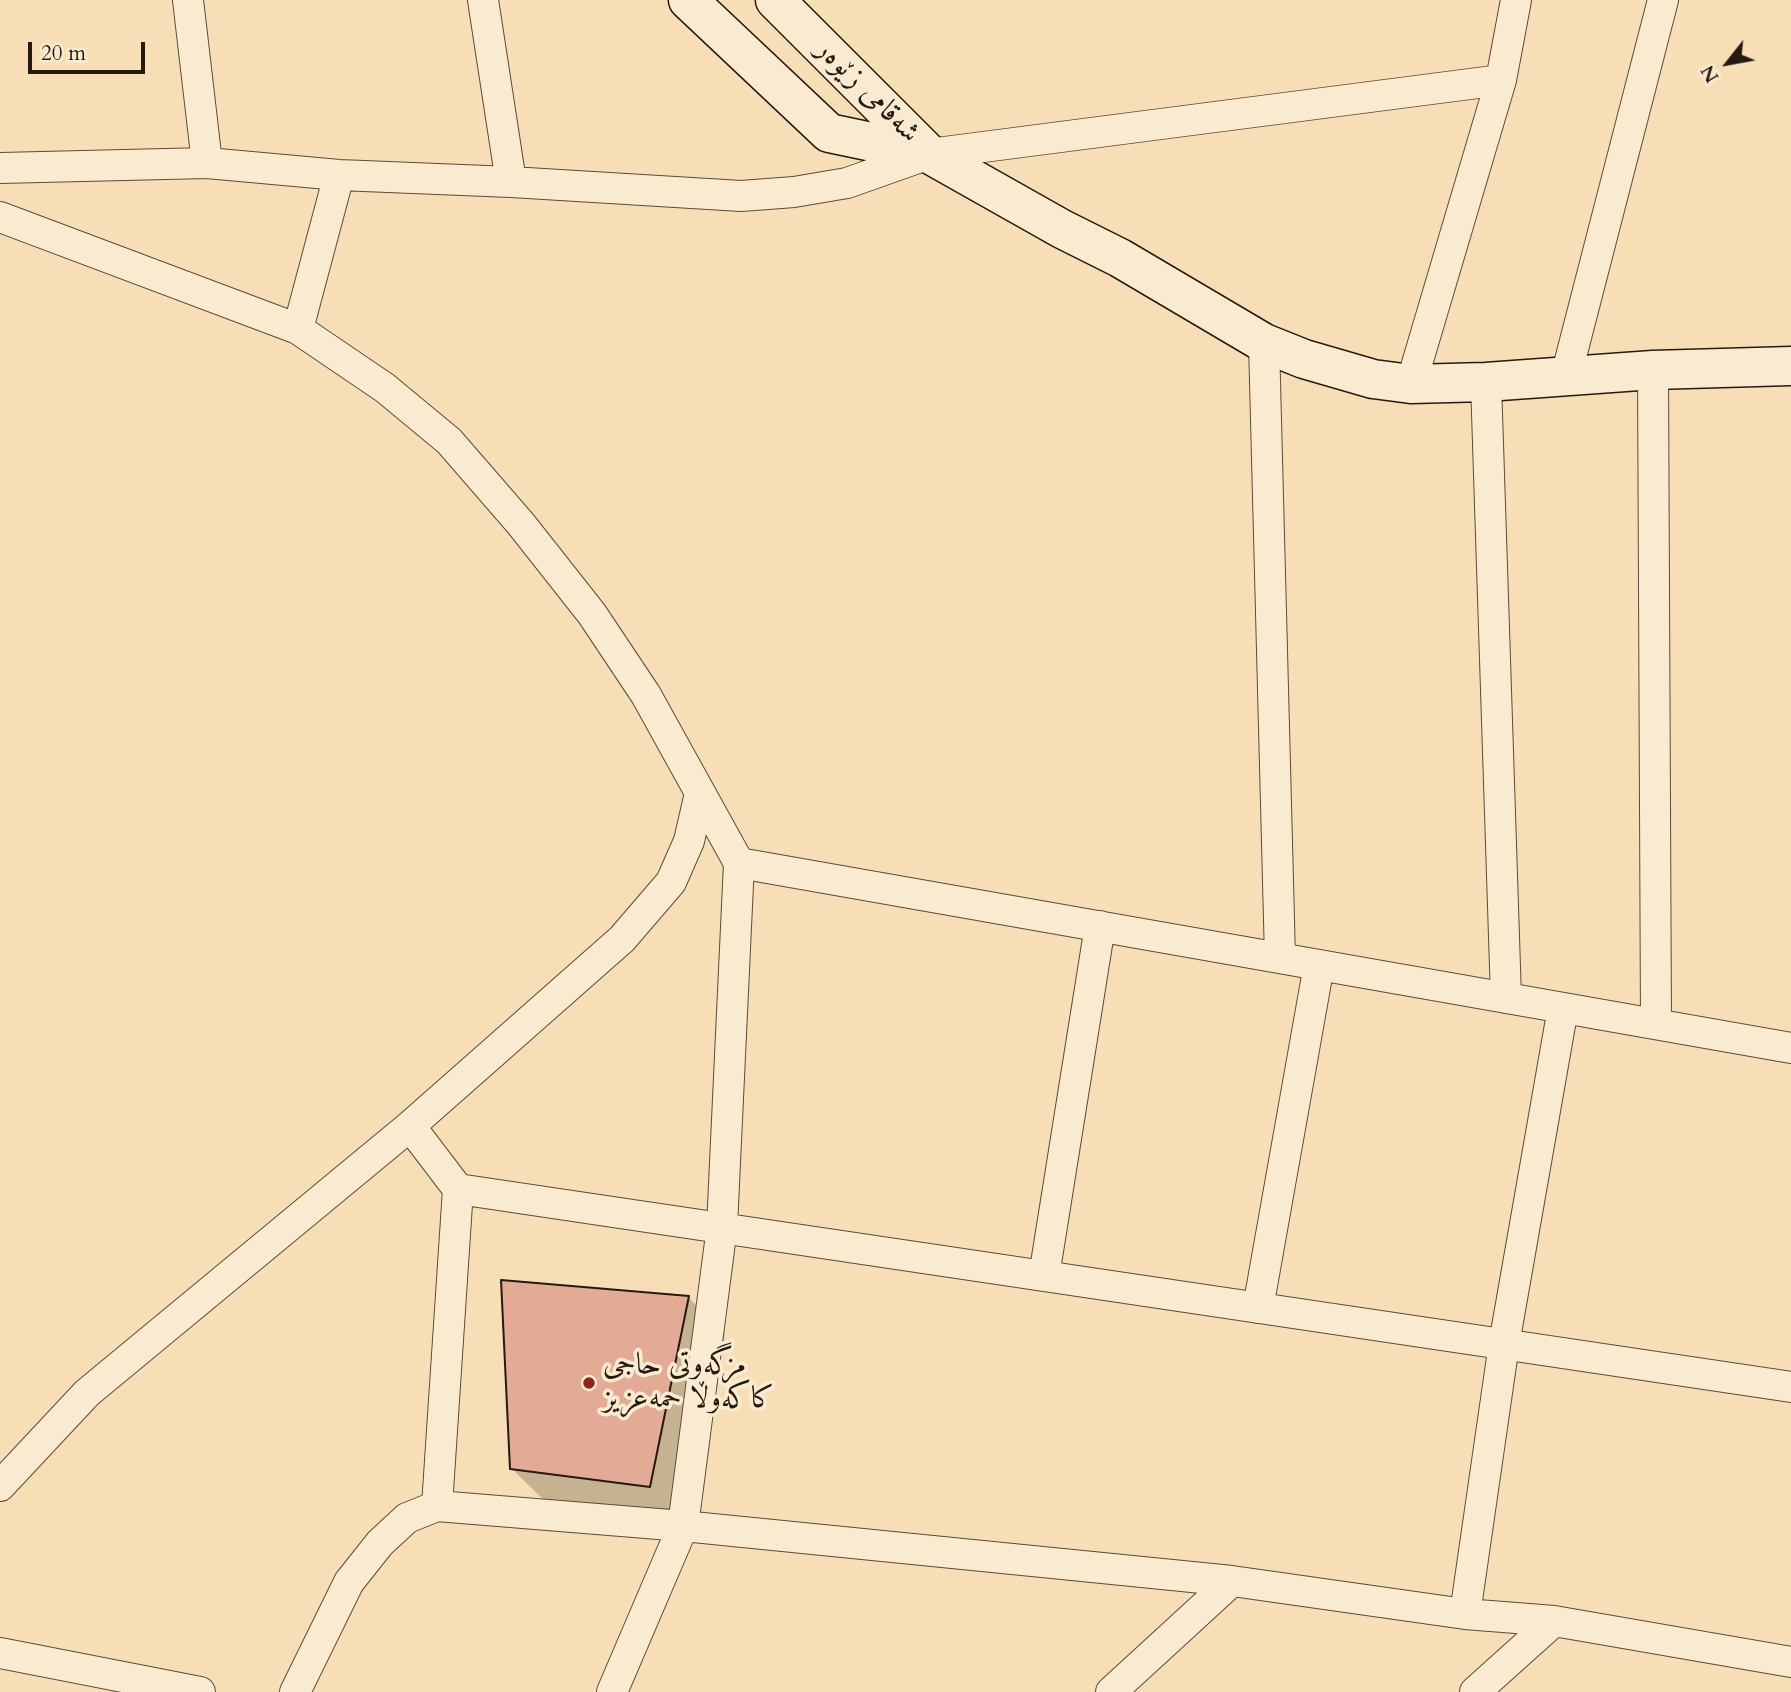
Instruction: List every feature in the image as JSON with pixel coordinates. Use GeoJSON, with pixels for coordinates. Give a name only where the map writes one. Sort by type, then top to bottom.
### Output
{"type":"FeatureCollection","features":[{"type":"Feature","properties":{"kind":"street"},"geometry":{"type":"LineString","coordinates":[[188,0],[207,163]]}},
{"type":"Feature","properties":{"kind":"street"},"geometry":{"type":"LineString","coordinates":[[483,0],[511,182]]}},
{"type":"Feature","properties":{"kind":"street","name":"شەقامی زێوەر"},"geometry":{"type":"LineString","coordinates":[[688,0],[829,133],[929,154]]}},
{"type":"Feature","properties":{"kind":"street","name":"شەقامی زێوەر"},"geometry":{"type":"LineString","coordinates":[[775,0],[929,154]]}},
{"type":"Feature","properties":{"kind":"street"},"geometry":{"type":"LineString","coordinates":[[1411,384],[1501,80],[1516,0]]}},
{"type":"Feature","properties":{"kind":"street"},"geometry":{"type":"LineString","coordinates":[[1566,376],[1663,0]]}},
{"type":"Feature","properties":{"kind":"street"},"geometry":{"type":"LineString","coordinates":[[0,168],[207,163],[339,174],[741,196],[794,192],[847,183],[929,154],[1501,80]]}},
{"type":"Feature","properties":{"kind":"street"},"geometry":{"type":"LineString","coordinates":[[929,154],[1132,265],[1264,342],[1304,359],[1373,379],[1411,384],[1486,382],[1653,370],[1791,366]]}},
{"type":"Feature","properties":{"kind":"street"},"geometry":{"type":"LineString","coordinates":[[298,329],[339,174]]}},
{"type":"Feature","properties":{"kind":"street"},"geometry":{"type":"LineString","coordinates":[[0,217],[298,329],[385,388],[449,441],[521,524],[593,614],[646,695],[739,863],[722,1227],[683,1526],[612,1692]]}},
{"type":"Feature","properties":{"kind":"street"},"geometry":{"type":"LineString","coordinates":[[1264,342],[1280,958]]}},
{"type":"Feature","properties":{"kind":"street"},"geometry":{"type":"LineString","coordinates":[[1653,370],[1656,1024]]}},
{"type":"Feature","properties":{"kind":"street"},"geometry":{"type":"LineString","coordinates":[[1486,382],[1506,998]]}},
{"type":"Feature","properties":{"kind":"street"},"geometry":{"type":"LineString","coordinates":[[0,1486],[87,1393],[410,1126],[622,939],[671,883],[690,841],[699,793]]}},
{"type":"Feature","properties":{"kind":"street"},"geometry":{"type":"LineString","coordinates":[[739,863],[1791,1048]]}},
{"type":"Feature","properties":{"kind":"street"},"geometry":{"type":"LineString","coordinates":[[1044,1276],[1100,926]]}},
{"type":"Feature","properties":{"kind":"street"},"geometry":{"type":"LineString","coordinates":[[1258,1307],[1319,965]]}},
{"type":"Feature","properties":{"kind":"street"},"geometry":{"type":"LineString","coordinates":[[1465,1614],[1504,1344],[1563,1008]]}},
{"type":"Feature","properties":{"kind":"street"},"geometry":{"type":"LineString","coordinates":[[410,1126],[458,1189],[437,1506]]}},
{"type":"Feature","properties":{"kind":"street"},"geometry":{"type":"LineString","coordinates":[[458,1189],[1791,1387]]}},
{"type":"Feature","properties":{"kind":"street"},"geometry":{"type":"LineString","coordinates":[[295,1692],[349,1582],[380,1543],[407,1518],[437,1506],[683,1526],[1232,1581],[1465,1614],[1554,1621],[1791,1662]]}},
{"type":"Feature","properties":{"kind":"street"},"geometry":{"type":"LineString","coordinates":[[1111,1692],[1232,1581]]}},
{"type":"Feature","properties":{"kind":"street"},"geometry":{"type":"LineString","coordinates":[[1475,1692],[1554,1621]]}},
{"type":"Feature","properties":{"kind":"street"},"geometry":{"type":"LineString","coordinates":[[0,1653],[200,1692]]}},
{"type":"Feature","properties":{"kind":"building","name":"مزگەوتی حاجی کاکەوڵا حمەعزیز"},"geometry":{"type":"Polygon","coordinates":[[[501,1280],[689,1296],[650,1487],[510,1469],[501,1280]]]}},
{"type":"Feature","properties":{"kind":"place","name":"مزگەوتی حاجی کاکەوڵا حمەعزیز"},"geometry":{"type":"Point","coordinates":[589,1383]}}]}
